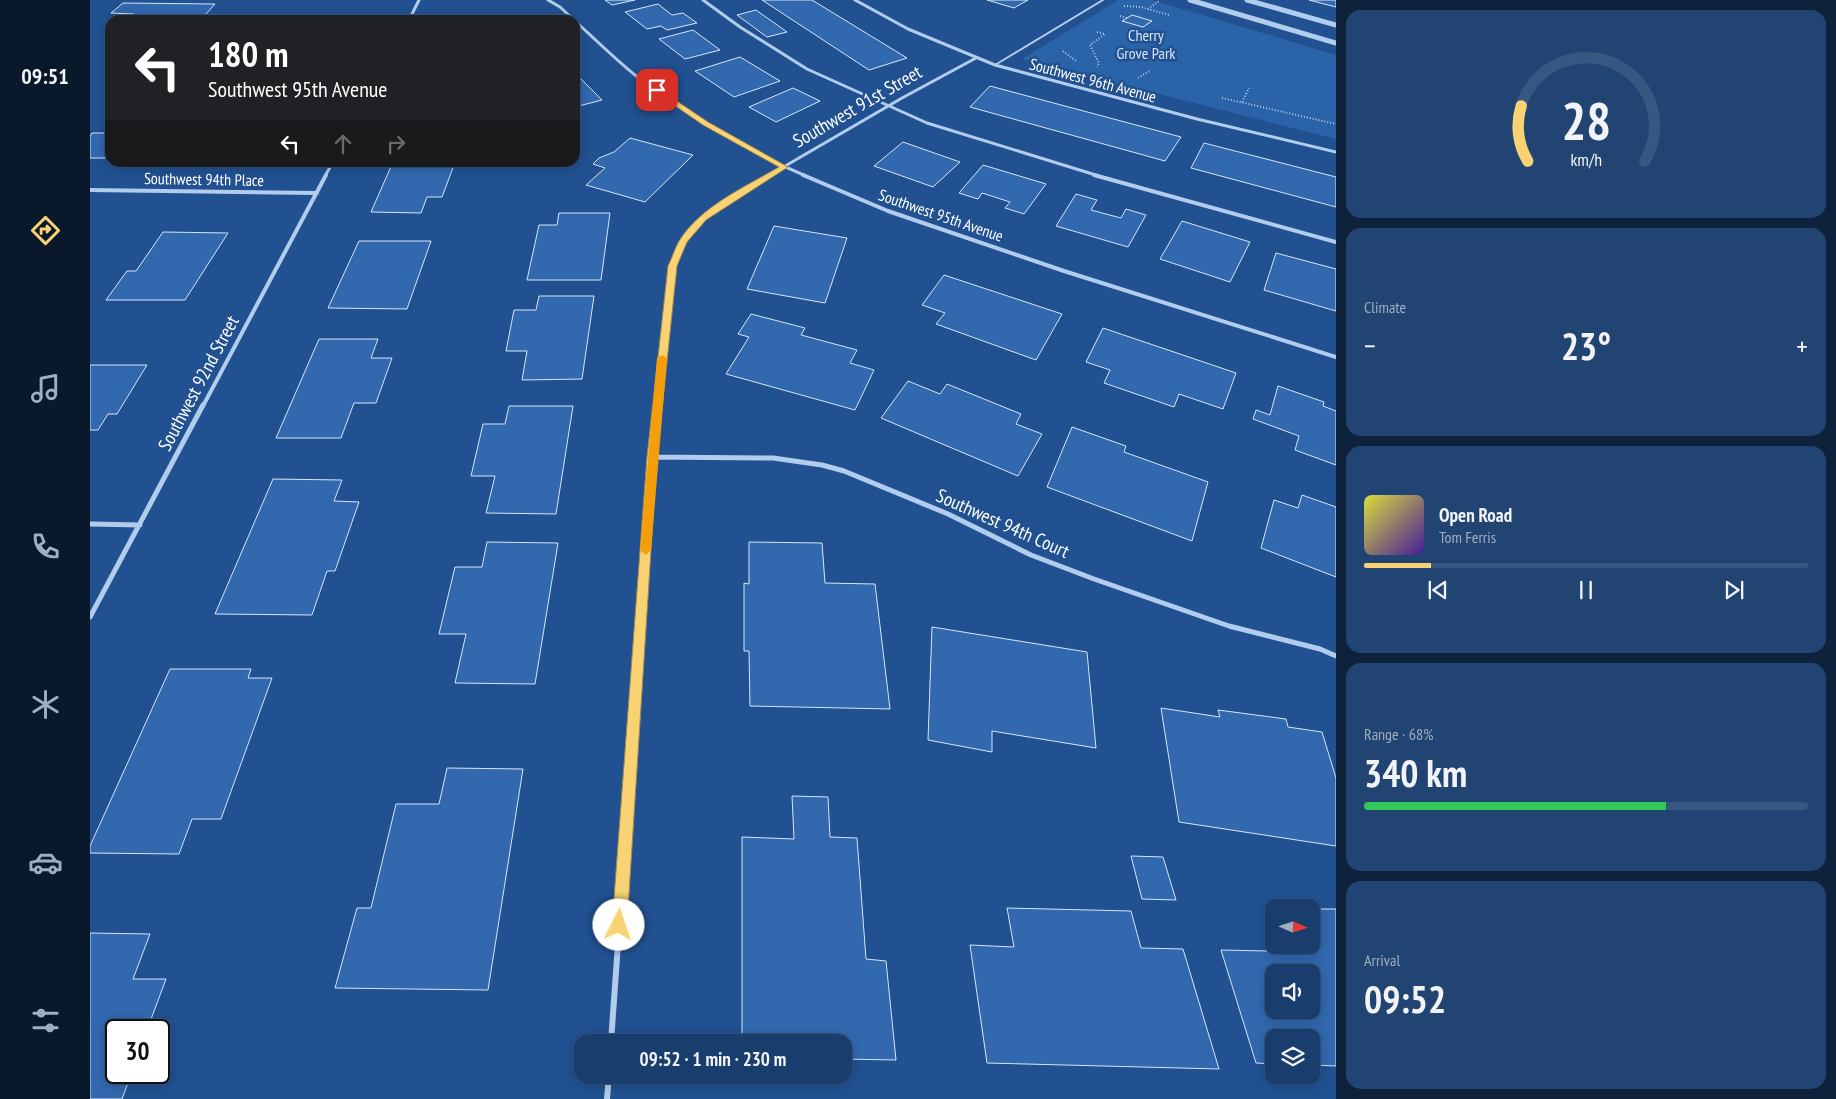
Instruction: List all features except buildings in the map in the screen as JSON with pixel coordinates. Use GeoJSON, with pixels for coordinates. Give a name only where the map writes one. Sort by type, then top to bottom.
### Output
{"type":"FeatureCollection","features":[{"type":"Feature","properties":{"kind":"street"},"geometry":{"type":"LineString","coordinates":[[412,15],[419,0]]}},
{"type":"Feature","properties":{"kind":"street","name":"Southwest 95th Avenue"},"geometry":{"type":"LineString","coordinates":[[548,0],[569,15]]}},
{"type":"Feature","properties":{"kind":"street"},"geometry":{"type":"LineString","coordinates":[[703,0],[740,28],[807,69],[928,123],[1059,165],[1336,242]]}},
{"type":"Feature","properties":{"kind":"street","name":"Southwest 96th Avenue"},"geometry":{"type":"LineString","coordinates":[[855,0],[908,29],[995,65],[1197,119],[1336,152]]}},
{"type":"Feature","properties":{"kind":"street"},"geometry":{"type":"LineString","coordinates":[[1190,0],[1336,43]]}},
{"type":"Feature","properties":{"kind":"street"},"geometry":{"type":"LineString","coordinates":[[1247,0],[1336,25]]}},
{"type":"Feature","properties":{"kind":"street","name":"Southwest 95th Avenue"},"geometry":{"type":"LineString","coordinates":[[580,25],[634,74],[668,98],[753,151],[784,167],[888,211],[1064,271],[1336,358]]}},
{"type":"Feature","properties":{"kind":"street","name":"Southwest 91st Street"},"geometry":{"type":"LineString","coordinates":[[612,1034],[652,457],[670,280],[677,252],[692,229],[703,218],[730,199],[887,106],[976,58]]}},
{"type":"Feature","properties":{"kind":"street","name":"Southwest 92nd Street"},"geometry":{"type":"LineString","coordinates":[[90,617],[330,167]]}},
{"type":"Feature","properties":{"kind":"street","name":"Southwest 94th Place"},"geometry":{"type":"LineString","coordinates":[[90,190],[317,193]]}},
{"type":"Feature","properties":{"kind":"street","name":"Southwest 94th Court"},"geometry":{"type":"LineString","coordinates":[[652,457],[773,458],[844,471],[948,514],[1031,555],[1094,579],[1229,626],[1320,649],[1336,656]]}},
{"type":"Feature","properties":{"kind":"street"},"geometry":{"type":"LineString","coordinates":[[90,524],[140,524]]}},
{"type":"Feature","properties":{"kind":"street"},"geometry":{"type":"LineString","coordinates":[[607,1099],[608,1084]]}},
{"type":"Feature","properties":{"kind":"lane"},"geometry":{"type":"LineString","coordinates":[[995,65],[1103,0]]}},
{"type":"Feature","properties":{"kind":"path"},"geometry":{"type":"LineString","coordinates":[[1148,9],[1159,1]]}},
{"type":"Feature","properties":{"kind":"path"},"geometry":{"type":"LineString","coordinates":[[1089,30],[1105,34],[1090,45],[1099,63],[1095,70]]}},
{"type":"Feature","properties":{"kind":"path"},"geometry":{"type":"LineString","coordinates":[[1060,47],[1078,62]]}},
{"type":"Feature","properties":{"kind":"path"},"geometry":{"type":"LineString","coordinates":[[1146,80],[1137,79],[1150,71]]}},
{"type":"Feature","properties":{"kind":"path"},"geometry":{"type":"LineString","coordinates":[[1242,102],[1249,88]]}},
{"type":"Feature","properties":{"kind":"path"},"geometry":{"type":"LineString","coordinates":[[1216,96],[1336,124]]}},
{"type":"Feature","properties":{"kind":"green space","name":"Cherry Grove Park"},"geometry":{"type":"Polygon","coordinates":[[[1118,0],[1152,0],[1336,55],[1336,139],[1022,59],[1118,0]]]}},
{"type":"Feature","properties":{"kind":"slow traffic"},"geometry":{"type":"LineString","coordinates":[[646,550],[652,457],[662,358]]}},
{"type":"Feature","properties":{"kind":"route"},"geometry":{"type":"LineString","coordinates":[[619,925],[652,457],[672,266],[683,241],[703,218],[730,199],[784,167],[705,123],[657,90]]}}]}
